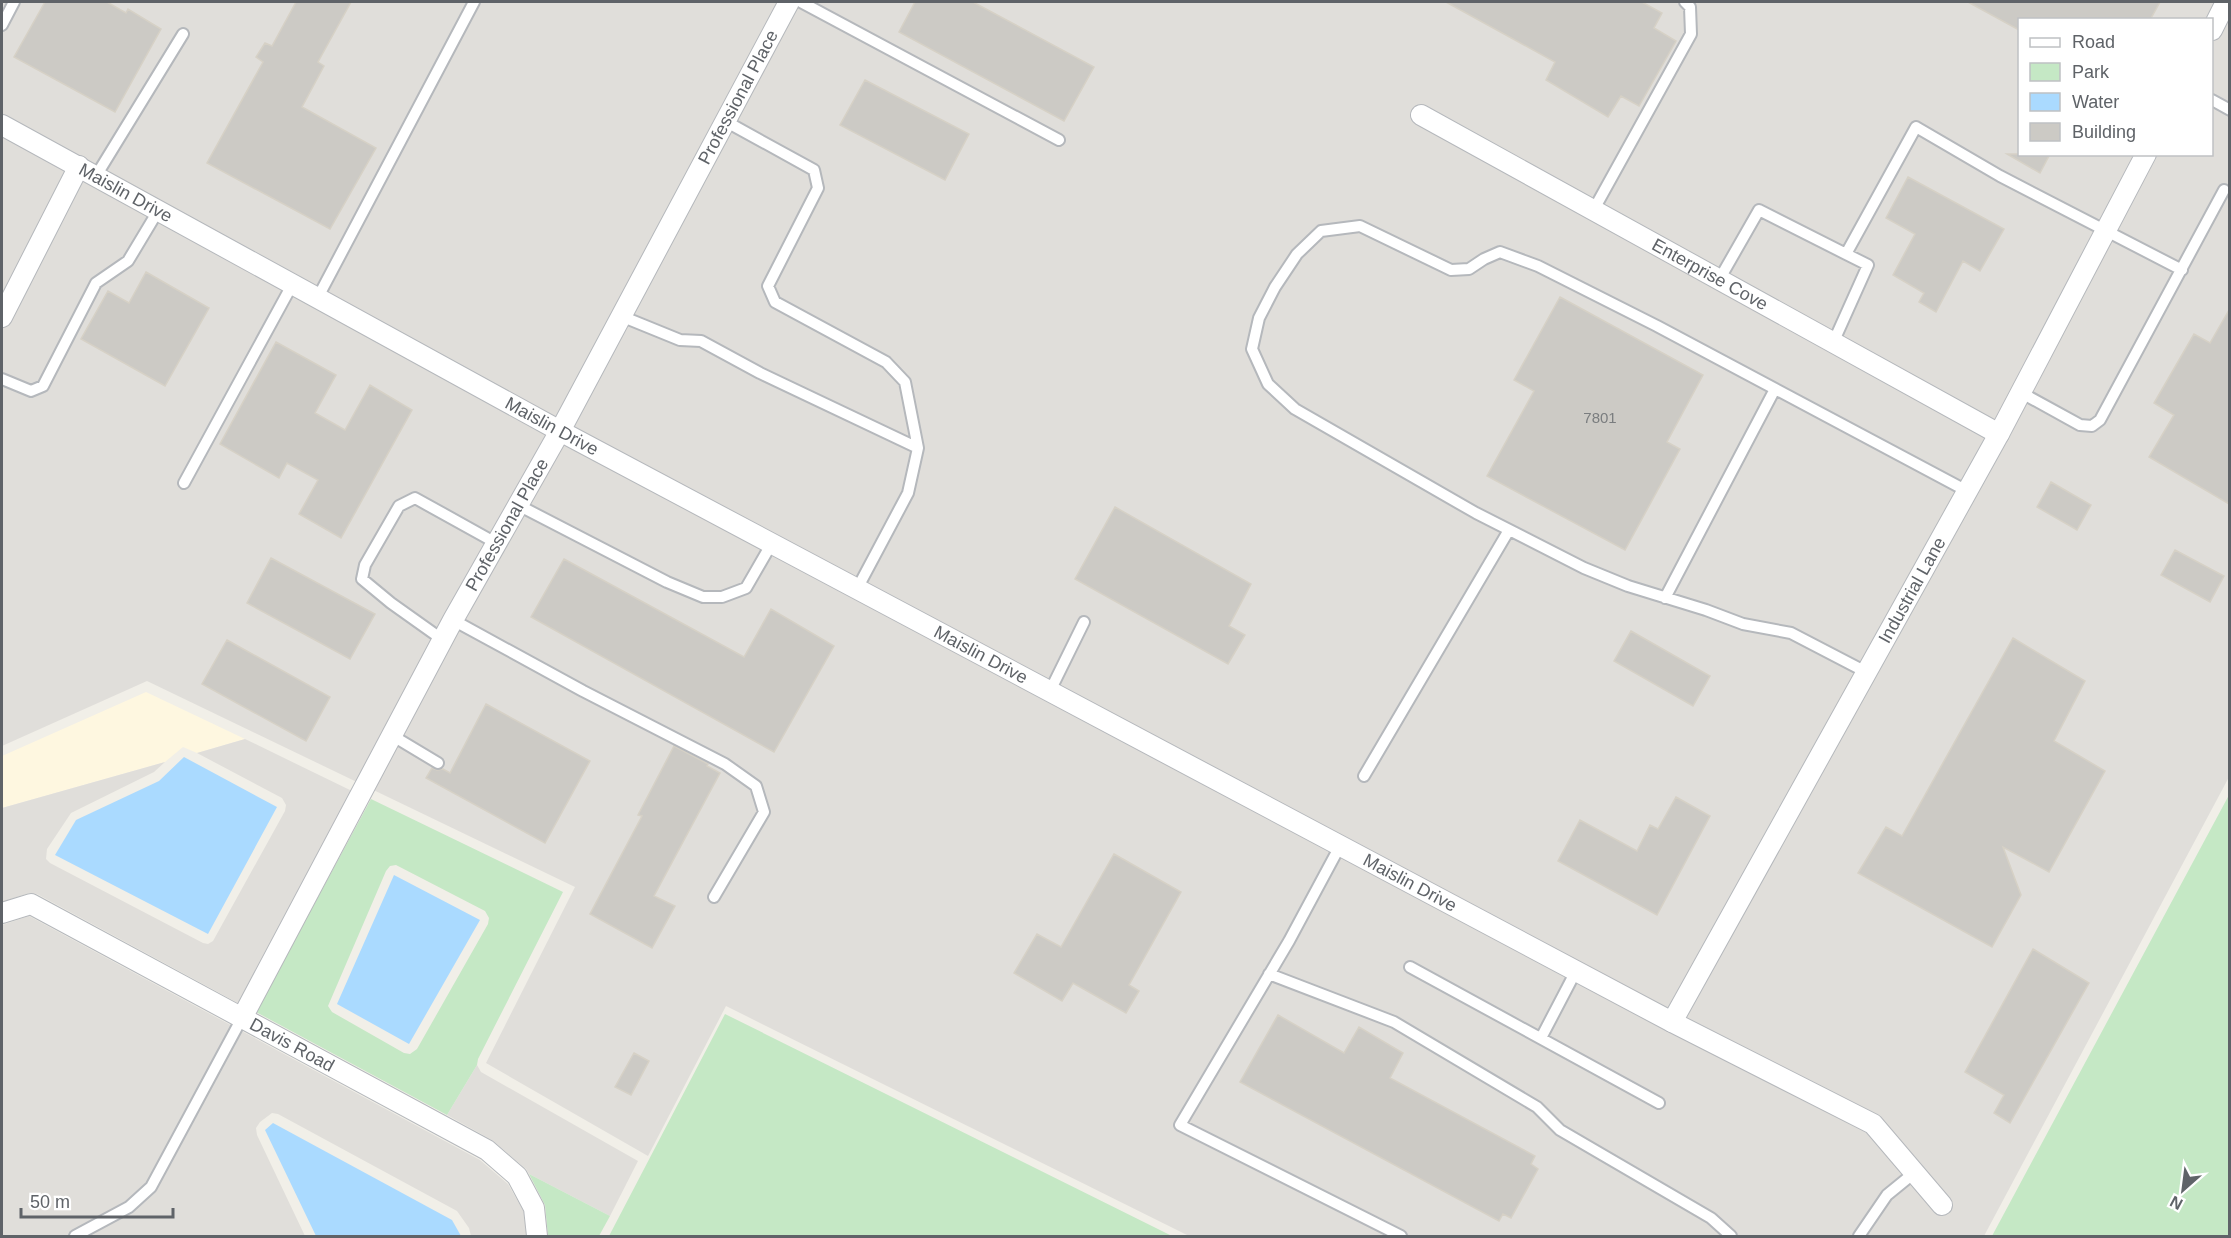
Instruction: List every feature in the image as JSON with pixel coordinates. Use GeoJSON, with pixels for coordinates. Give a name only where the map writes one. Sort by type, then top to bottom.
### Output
{"type":"FeatureCollection","features":[{"type":"Feature","properties":{"kind":"street","name":"Professional Place"},"geometry":{"type":"LineString","coordinates":[[242,1018],[453,620],[560,430],[789,2]]}},
{"type":"Feature","properties":{"kind":"street"},"geometry":{"type":"LineString","coordinates":[[2213,26],[2226,2]]}},
{"type":"Feature","properties":{"kind":"street","name":"Enterprise Cove"},"geometry":{"type":"LineString","coordinates":[[1421,115],[1999,434]]}},
{"type":"Feature","properties":{"kind":"street","name":"Maislin Drive"},"geometry":{"type":"LineString","coordinates":[[2,125],[316,299],[560,430],[1672,1022],[1873,1124],[1942,1205]]}},
{"type":"Feature","properties":{"kind":"street","name":"Industrial Lane"},"geometry":{"type":"LineString","coordinates":[[1672,1022],[1999,434],[2145,156]]}},
{"type":"Feature","properties":{"kind":"street"},"geometry":{"type":"LineString","coordinates":[[2,317],[87,171]]}},
{"type":"Feature","properties":{"kind":"street","name":"Davis Road"},"geometry":{"type":"LineString","coordinates":[[2,913],[31,904],[487,1150],[517,1176],[534,1208],[537,1236]]}},
{"type":"Feature","properties":{"kind":"lane"},"geometry":{"type":"LineString","coordinates":[[2,25],[14,2]]}},
{"type":"Feature","properties":{"kind":"lane"},"geometry":{"type":"LineString","coordinates":[[316,299],[474,2]]}},
{"type":"Feature","properties":{"kind":"lane"},"geometry":{"type":"LineString","coordinates":[[801,2],[1059,140]]}},
{"type":"Feature","properties":{"kind":"lane"},"geometry":{"type":"LineString","coordinates":[[1593,211],[1691,34],[1690,7],[1685,2]]}},
{"type":"Feature","properties":{"kind":"lane"},"geometry":{"type":"LineString","coordinates":[[87,171],[183,34]]}},
{"type":"Feature","properties":{"kind":"lane"},"geometry":{"type":"LineString","coordinates":[[2213,101],[2229,110]]}},
{"type":"Feature","properties":{"kind":"lane"},"geometry":{"type":"LineString","coordinates":[[724,122],[814,170],[818,188],[768,286],[775,302],[886,362],[905,382],[918,448],[909,493],[857,588]]}},
{"type":"Feature","properties":{"kind":"lane"},"geometry":{"type":"LineString","coordinates":[[1846,254],[1916,127],[2000,176],[2182,270]]}},
{"type":"Feature","properties":{"kind":"lane"},"geometry":{"type":"LineString","coordinates":[[2020,392],[2080,425],[2092,426],[2100,420],[2224,190]]}},
{"type":"Feature","properties":{"kind":"lane"},"geometry":{"type":"LineString","coordinates":[[1719,280],[1759,210],[1868,265],[1833,343]]}},
{"type":"Feature","properties":{"kind":"lane"},"geometry":{"type":"LineString","coordinates":[[2,379],[31,391],[43,386],[96,283],[128,261],[158,211]]}},
{"type":"Feature","properties":{"kind":"lane"},"geometry":{"type":"LineString","coordinates":[[1866,672],[1791,633],[1743,624],[1628,586],[1584,568],[1509,530],[1295,409],[1268,384],[1252,349],[1259,318],[1275,287],[1297,254],[1321,231],[1360,226],[1451,270],[1469,269],[1500,252],[1538,267],[1657,326],[1967,491]]}},
{"type":"Feature","properties":{"kind":"lane"},"geometry":{"type":"LineString","coordinates":[[184,483],[292,285]]}},
{"type":"Feature","properties":{"kind":"lane"},"geometry":{"type":"LineString","coordinates":[[621,316],[680,340],[700,341],[760,373],[918,448]]}},
{"type":"Feature","properties":{"kind":"lane"},"geometry":{"type":"LineString","coordinates":[[1665,598],[1775,389]]}},
{"type":"Feature","properties":{"kind":"lane"},"geometry":{"type":"LineString","coordinates":[[443,640],[362,579],[364,565],[399,506],[415,498],[496,543]]}},
{"type":"Feature","properties":{"kind":"lane"},"geometry":{"type":"LineString","coordinates":[[518,506],[667,582],[702,597],[722,597],[746,588],[772,543]]}},
{"type":"Feature","properties":{"kind":"lane"},"geometry":{"type":"LineString","coordinates":[[1364,776],[1509,530]]}},
{"type":"Feature","properties":{"kind":"lane"},"geometry":{"type":"LineString","coordinates":[[453,620],[583,691],[725,764],[756,786],[764,812],[714,897]]}},
{"type":"Feature","properties":{"kind":"lane"},"geometry":{"type":"LineString","coordinates":[[1050,691],[1084,622]]}},
{"type":"Feature","properties":{"kind":"lane"},"geometry":{"type":"LineString","coordinates":[[393,736],[438,763]]}},
{"type":"Feature","properties":{"kind":"lane"},"geometry":{"type":"LineString","coordinates":[[1340,846],[1269,974],[1180,1125],[1401,1236]]}},
{"type":"Feature","properties":{"kind":"lane"},"geometry":{"type":"LineString","coordinates":[[1410,967],[1659,1103]]}},
{"type":"Feature","properties":{"kind":"lane"},"geometry":{"type":"LineString","coordinates":[[1541,1038],[1576,971]]}},
{"type":"Feature","properties":{"kind":"lane"},"geometry":{"type":"LineString","coordinates":[[1269,974],[1394,1022],[1537,1107],[1560,1130],[1712,1218],[1731,1236]]}},
{"type":"Feature","properties":{"kind":"lane"},"geometry":{"type":"LineString","coordinates":[[75,1236],[129,1207],[151,1187],[242,1018]]}},
{"type":"Feature","properties":{"kind":"lane"},"geometry":{"type":"LineString","coordinates":[[1859,1236],[1887,1195],[1914,1173]]}},
{"type":"Feature","properties":{"kind":"shaded area"},"geometry":{"type":"Polygon","coordinates":[[[2,2],[2229,2],[2229,777],[1984,1236],[1189,1236],[726,1006],[648,1156],[486,1063],[575,887],[147,681],[2,746],[2,2]]]}},
{"type":"Feature","properties":{"kind":"shaded area"},"geometry":{"type":"Polygon","coordinates":[[[146,692],[245,739],[197,753],[183,747],[165,762],[2,808],[2,756],[146,692]]]}},
{"type":"Feature","properties":{"kind":"shaded area"},"geometry":{"type":"Polygon","coordinates":[[[245,739],[352,791],[238,1003],[37,894],[29,893],[2,902],[2,808],[165,762],[154,772],[71,813],[47,849],[46,859],[203,943],[208,944],[213,941],[285,811],[286,805],[282,798],[197,753],[245,739]]]}},
{"type":"Feature","properties":{"kind":"shaded area"},"geometry":{"type":"Polygon","coordinates":[[[29,916],[480,1160],[508,1184],[524,1212],[526,1236],[471,1236],[469,1228],[457,1211],[278,1114],[272,1113],[260,1122],[256,1128],[257,1135],[305,1236],[2,1236],[2,925],[29,916]]]}},
{"type":"Feature","properties":{"kind":"shaded area"},"geometry":{"type":"Polygon","coordinates":[[[477,1065],[481,1072],[638,1161],[610,1216],[529,1174],[492,1140],[447,1115],[477,1065]]]}},
{"type":"Feature","properties":{"kind":"green space"},"geometry":{"type":"Polygon","coordinates":[[[2229,795],[2229,1236],[1992,1236],[2229,795]]]}},
{"type":"Feature","properties":{"kind":"green space"},"geometry":{"type":"Polygon","coordinates":[[[371,799],[563,892],[477,1065],[447,1115],[256,1012],[371,799]],[[396,865],[390,866],[328,1006],[332,1012],[404,1053],[410,1054],[417,1049],[488,924],[489,918],[485,911],[396,865]]]}},
{"type":"Feature","properties":{"kind":"green space"},"geometry":{"type":"Polygon","coordinates":[[[725,1014],[1172,1236],[609,1236],[725,1014]]]}},
{"type":"Feature","properties":{"kind":"green space"},"geometry":{"type":"Polygon","coordinates":[[[529,1174],[610,1216],[599,1236],[548,1236],[545,1205],[529,1174]]]}},
{"type":"Feature","properties":{"kind":"water"},"geometry":{"type":"Polygon","coordinates":[[[184,757],[277,807],[208,934],[55,855],[76,820],[159,781],[184,757]]]}},
{"type":"Feature","properties":{"kind":"water"},"geometry":{"type":"Polygon","coordinates":[[[394,875],[480,920],[409,1044],[337,1004],[394,875]]]}},
{"type":"Feature","properties":{"kind":"water"},"geometry":{"type":"Polygon","coordinates":[[[273,1123],[452,1220],[461,1236],[316,1236],[265,1130],[273,1123]]]}},
{"type":"Feature","properties":{"kind":"building"},"geometry":{"type":"Polygon","coordinates":[[[45,2],[107,2],[126,13],[128,9],[161,29],[115,112],[14,57],[45,2]]]}},
{"type":"Feature","properties":{"kind":"building"},"geometry":{"type":"Polygon","coordinates":[[[296,2],[351,2],[318,62],[324,66],[302,107],[376,148],[330,229],[207,163],[263,62],[256,57],[265,43],[272,46],[296,2]]]}},
{"type":"Feature","properties":{"kind":"building"},"geometry":{"type":"Polygon","coordinates":[[[915,2],[973,2],[1094,67],[1064,121],[899,32],[915,2]]]}},
{"type":"Feature","properties":{"kind":"building"},"geometry":{"type":"Polygon","coordinates":[[[1446,2],[1642,2],[1662,13],[1654,28],[1676,41],[1639,106],[1621,96],[1608,117],[1546,80],[1555,62],[1446,2]]]}},
{"type":"Feature","properties":{"kind":"building"},"geometry":{"type":"Polygon","coordinates":[[[1968,2],[2160,2],[2151,18],[2018,18],[2018,29],[1968,2]]]}},
{"type":"Feature","properties":{"kind":"building"},"geometry":{"type":"Polygon","coordinates":[[[865,80],[969,134],[945,180],[840,125],[865,80]]]}},
{"type":"Feature","properties":{"kind":"building"},"geometry":{"type":"Polygon","coordinates":[[[2007,154],[2049,156],[2040,173],[2007,154]]]}},
{"type":"Feature","properties":{"kind":"building"},"geometry":{"type":"Polygon","coordinates":[[[1908,177],[2004,229],[1980,271],[1963,261],[1936,312],[1919,302],[1924,293],[1893,275],[1915,234],[1886,218],[1908,177]]]}},
{"type":"Feature","properties":{"kind":"building"},"geometry":{"type":"Polygon","coordinates":[[[146,272],[209,308],[165,386],[81,339],[108,291],[129,303],[146,272]]]}},
{"type":"Feature","properties":{"kind":"building"},"geometry":{"type":"Polygon","coordinates":[[[1560,297],[1703,375],[1667,442],[1680,449],[1625,550],[1487,476],[1534,391],[1514,380],[1560,297]]]}},
{"type":"Feature","properties":{"kind":"building"},"geometry":{"type":"Polygon","coordinates":[[[2229,310],[2229,504],[2149,457],[2174,415],[2154,403],[2194,334],[2210,343],[2229,310]]]}},
{"type":"Feature","properties":{"kind":"building"},"geometry":{"type":"Polygon","coordinates":[[[276,342],[336,375],[315,413],[345,430],[370,385],[412,410],[341,538],[299,514],[318,480],[287,463],[279,478],[220,444],[276,342]]]}},
{"type":"Feature","properties":{"kind":"building"},"geometry":{"type":"Polygon","coordinates":[[[2051,482],[2091,505],[2077,530],[2037,507],[2051,482]]]}},
{"type":"Feature","properties":{"kind":"building"},"geometry":{"type":"Polygon","coordinates":[[[1115,507],[1251,584],[1229,626],[1245,635],[1228,664],[1075,579],[1115,507]]]}},
{"type":"Feature","properties":{"kind":"building"},"geometry":{"type":"Polygon","coordinates":[[[2175,550],[2224,576],[2210,602],[2161,575],[2175,550]]]}},
{"type":"Feature","properties":{"kind":"building"},"geometry":{"type":"Polygon","coordinates":[[[271,558],[375,614],[350,659],[247,603],[271,558]]]}},
{"type":"Feature","properties":{"kind":"building"},"geometry":{"type":"Polygon","coordinates":[[[564,559],[744,657],[771,609],[834,646],[774,752],[531,617],[564,559]]]}},
{"type":"Feature","properties":{"kind":"building"},"geometry":{"type":"Polygon","coordinates":[[[1631,631],[1710,676],[1693,706],[1614,661],[1631,631]]]}},
{"type":"Feature","properties":{"kind":"building"},"geometry":{"type":"Polygon","coordinates":[[[2013,638],[2085,681],[2054,741],[2105,771],[2049,872],[2003,847],[2021,895],[1992,947],[1858,873],[1886,827],[1902,836],[2013,638]]]}},
{"type":"Feature","properties":{"kind":"building"},"geometry":{"type":"Polygon","coordinates":[[[227,640],[330,697],[306,741],[202,684],[227,640]]]}},
{"type":"Feature","properties":{"kind":"building"},"geometry":{"type":"Polygon","coordinates":[[[486,704],[590,761],[545,843],[426,778],[432,768],[443,769],[450,773],[486,704]]]}},
{"type":"Feature","properties":{"kind":"building"},"geometry":{"type":"Polygon","coordinates":[[[674,746],[720,773],[654,896],[675,906],[652,948],[590,914],[642,816],[638,815],[674,746]]]}},
{"type":"Feature","properties":{"kind":"building"},"geometry":{"type":"Polygon","coordinates":[[[1676,797],[1710,816],[1657,915],[1558,861],[1580,820],[1637,851],[1650,825],[1658,829],[1676,797]]]}},
{"type":"Feature","properties":{"kind":"building"},"geometry":{"type":"Polygon","coordinates":[[[1114,854],[1181,892],[1129,985],[1139,991],[1126,1013],[1073,983],[1062,1001],[1014,973],[1037,934],[1061,947],[1114,854]]]}},
{"type":"Feature","properties":{"kind":"building"},"geometry":{"type":"Polygon","coordinates":[[[2033,949],[2089,983],[2010,1123],[1994,1113],[2004,1095],[1965,1072],[2033,949]]]}},
{"type":"Feature","properties":{"kind":"building"},"geometry":{"type":"Polygon","coordinates":[[[1278,1015],[1344,1053],[1359,1027],[1403,1053],[1390,1078],[1535,1156],[1531,1164],[1538,1169],[1511,1218],[1503,1214],[1499,1221],[1240,1082],[1278,1015]]]}},
{"type":"Feature","properties":{"kind":"building"},"geometry":{"type":"Polygon","coordinates":[[[634,1053],[649,1061],[631,1095],[615,1087],[634,1053]]]}}]}
